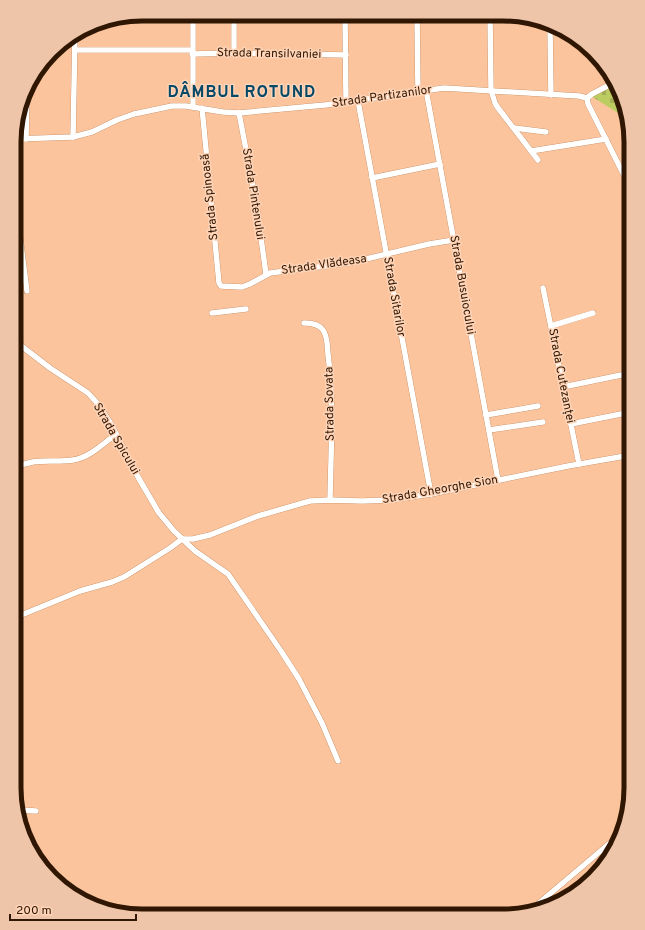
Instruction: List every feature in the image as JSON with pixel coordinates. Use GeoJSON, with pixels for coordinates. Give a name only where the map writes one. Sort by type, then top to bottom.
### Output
{"type":"FeatureCollection","features":[{"type":"Feature","properties":{"kind":"street"},"geometry":{"type":"LineString","coordinates":[[193,21],[193,106]]}},
{"type":"Feature","properties":{"kind":"street"},"geometry":{"type":"LineString","coordinates":[[234,21],[234,53]]}},
{"type":"Feature","properties":{"kind":"street"},"geometry":{"type":"LineString","coordinates":[[345,21],[346,102]]}},
{"type":"Feature","properties":{"kind":"street"},"geometry":{"type":"LineString","coordinates":[[417,21],[418,92]]}},
{"type":"Feature","properties":{"kind":"street"},"geometry":{"type":"LineString","coordinates":[[490,21],[491,90],[495,103],[538,160]]}},
{"type":"Feature","properties":{"kind":"street"},"geometry":{"type":"LineString","coordinates":[[550,30],[551,95]]}},
{"type":"Feature","properties":{"kind":"street"},"geometry":{"type":"LineString","coordinates":[[73,136],[75,41]]}},
{"type":"Feature","properties":{"kind":"street","name":"Strada Transilvaniei"},"geometry":{"type":"LineString","coordinates":[[75,50],[346,55]]}},
{"type":"Feature","properties":{"kind":"street"},"geometry":{"type":"LineString","coordinates":[[609,83],[587,98],[588,104],[624,173]]}},
{"type":"Feature","properties":{"kind":"street","name":"Strada Partizanilor"},"geometry":{"type":"LineString","coordinates":[[21,139],[73,136],[92,132],[116,120],[134,114],[172,106],[193,106],[223,112],[239,113],[358,101],[444,88],[579,96],[587,98]]}},
{"type":"Feature","properties":{"kind":"street","name":"Strada Busuiocului"},"geometry":{"type":"LineString","coordinates":[[426,90],[498,480]]}},
{"type":"Feature","properties":{"kind":"street","name":"Strada Sitarilor"},"geometry":{"type":"LineString","coordinates":[[358,101],[431,494]]}},
{"type":"Feature","properties":{"kind":"street"},"geometry":{"type":"LineString","coordinates":[[26,139],[27,105]]}},
{"type":"Feature","properties":{"kind":"street","name":"Strada Spinoasă"},"geometry":{"type":"LineString","coordinates":[[202,108],[220,286]]}},
{"type":"Feature","properties":{"kind":"street","name":"Strada Pintenului"},"geometry":{"type":"LineString","coordinates":[[239,113],[256,202],[266,274]]}},
{"type":"Feature","properties":{"kind":"street"},"geometry":{"type":"LineString","coordinates":[[514,128],[546,132]]}},
{"type":"Feature","properties":{"kind":"street"},"geometry":{"type":"LineString","coordinates":[[531,151],[606,139]]}},
{"type":"Feature","properties":{"kind":"street"},"geometry":{"type":"LineString","coordinates":[[372,178],[440,164]]}},
{"type":"Feature","properties":{"kind":"street","name":"Strada Vlădeasa"},"geometry":{"type":"LineString","coordinates":[[220,286],[246,286],[266,274],[349,264],[429,244],[454,240]]}},
{"type":"Feature","properties":{"kind":"street"},"geometry":{"type":"LineString","coordinates":[[21,245],[27,291]]}},
{"type":"Feature","properties":{"kind":"street","name":"Strada Cutezanței"},"geometry":{"type":"LineString","coordinates":[[543,288],[579,464]]}},
{"type":"Feature","properties":{"kind":"street"},"geometry":{"type":"LineString","coordinates":[[212,314],[246,309]]}},
{"type":"Feature","properties":{"kind":"street"},"geometry":{"type":"LineString","coordinates":[[551,326],[593,313]]}},
{"type":"Feature","properties":{"kind":"street","name":"Strada Sovata"},"geometry":{"type":"LineString","coordinates":[[304,323],[320,326],[326,340],[332,398],[330,500]]}},
{"type":"Feature","properties":{"kind":"street","name":"Strada Spicului"},"geometry":{"type":"LineString","coordinates":[[21,346],[37,359],[88,392],[98,404],[116,434],[159,513],[182,539],[200,555],[224,571],[231,578],[299,679],[322,723],[338,761]]}},
{"type":"Feature","properties":{"kind":"street"},"geometry":{"type":"LineString","coordinates":[[563,387],[624,374]]}},
{"type":"Feature","properties":{"kind":"street"},"geometry":{"type":"LineString","coordinates":[[486,415],[538,406]]}},
{"type":"Feature","properties":{"kind":"street"},"geometry":{"type":"LineString","coordinates":[[571,424],[624,413]]}},
{"type":"Feature","properties":{"kind":"street"},"geometry":{"type":"LineString","coordinates":[[489,430],[543,422]]}},
{"type":"Feature","properties":{"kind":"street"},"geometry":{"type":"LineString","coordinates":[[21,465],[34,461],[79,458],[116,434]]}},
{"type":"Feature","properties":{"kind":"street","name":"Strada Gheorghe Sion"},"geometry":{"type":"LineString","coordinates":[[182,539],[193,539],[210,535],[258,516],[310,501],[391,500],[431,494],[624,456]]}},
{"type":"Feature","properties":{"kind":"street"},"geometry":{"type":"LineString","coordinates":[[21,615],[80,591],[124,577],[182,539]]}},
{"type":"Feature","properties":{"kind":"street"},"geometry":{"type":"LineString","coordinates":[[23,810],[36,811]]}},
{"type":"Feature","properties":{"kind":"street"},"geometry":{"type":"LineString","coordinates":[[538,904],[612,841]]}},
{"type":"Feature","properties":{"kind":"green space"},"geometry":{"type":"Polygon","coordinates":[[[612,87],[621,115],[591,96],[612,87]]]}},
{"type":"Feature","properties":{"kind":"district","name":"DÂMBUL ROTUND"},"geometry":{"type":"Point","coordinates":[242,93]}}]}
